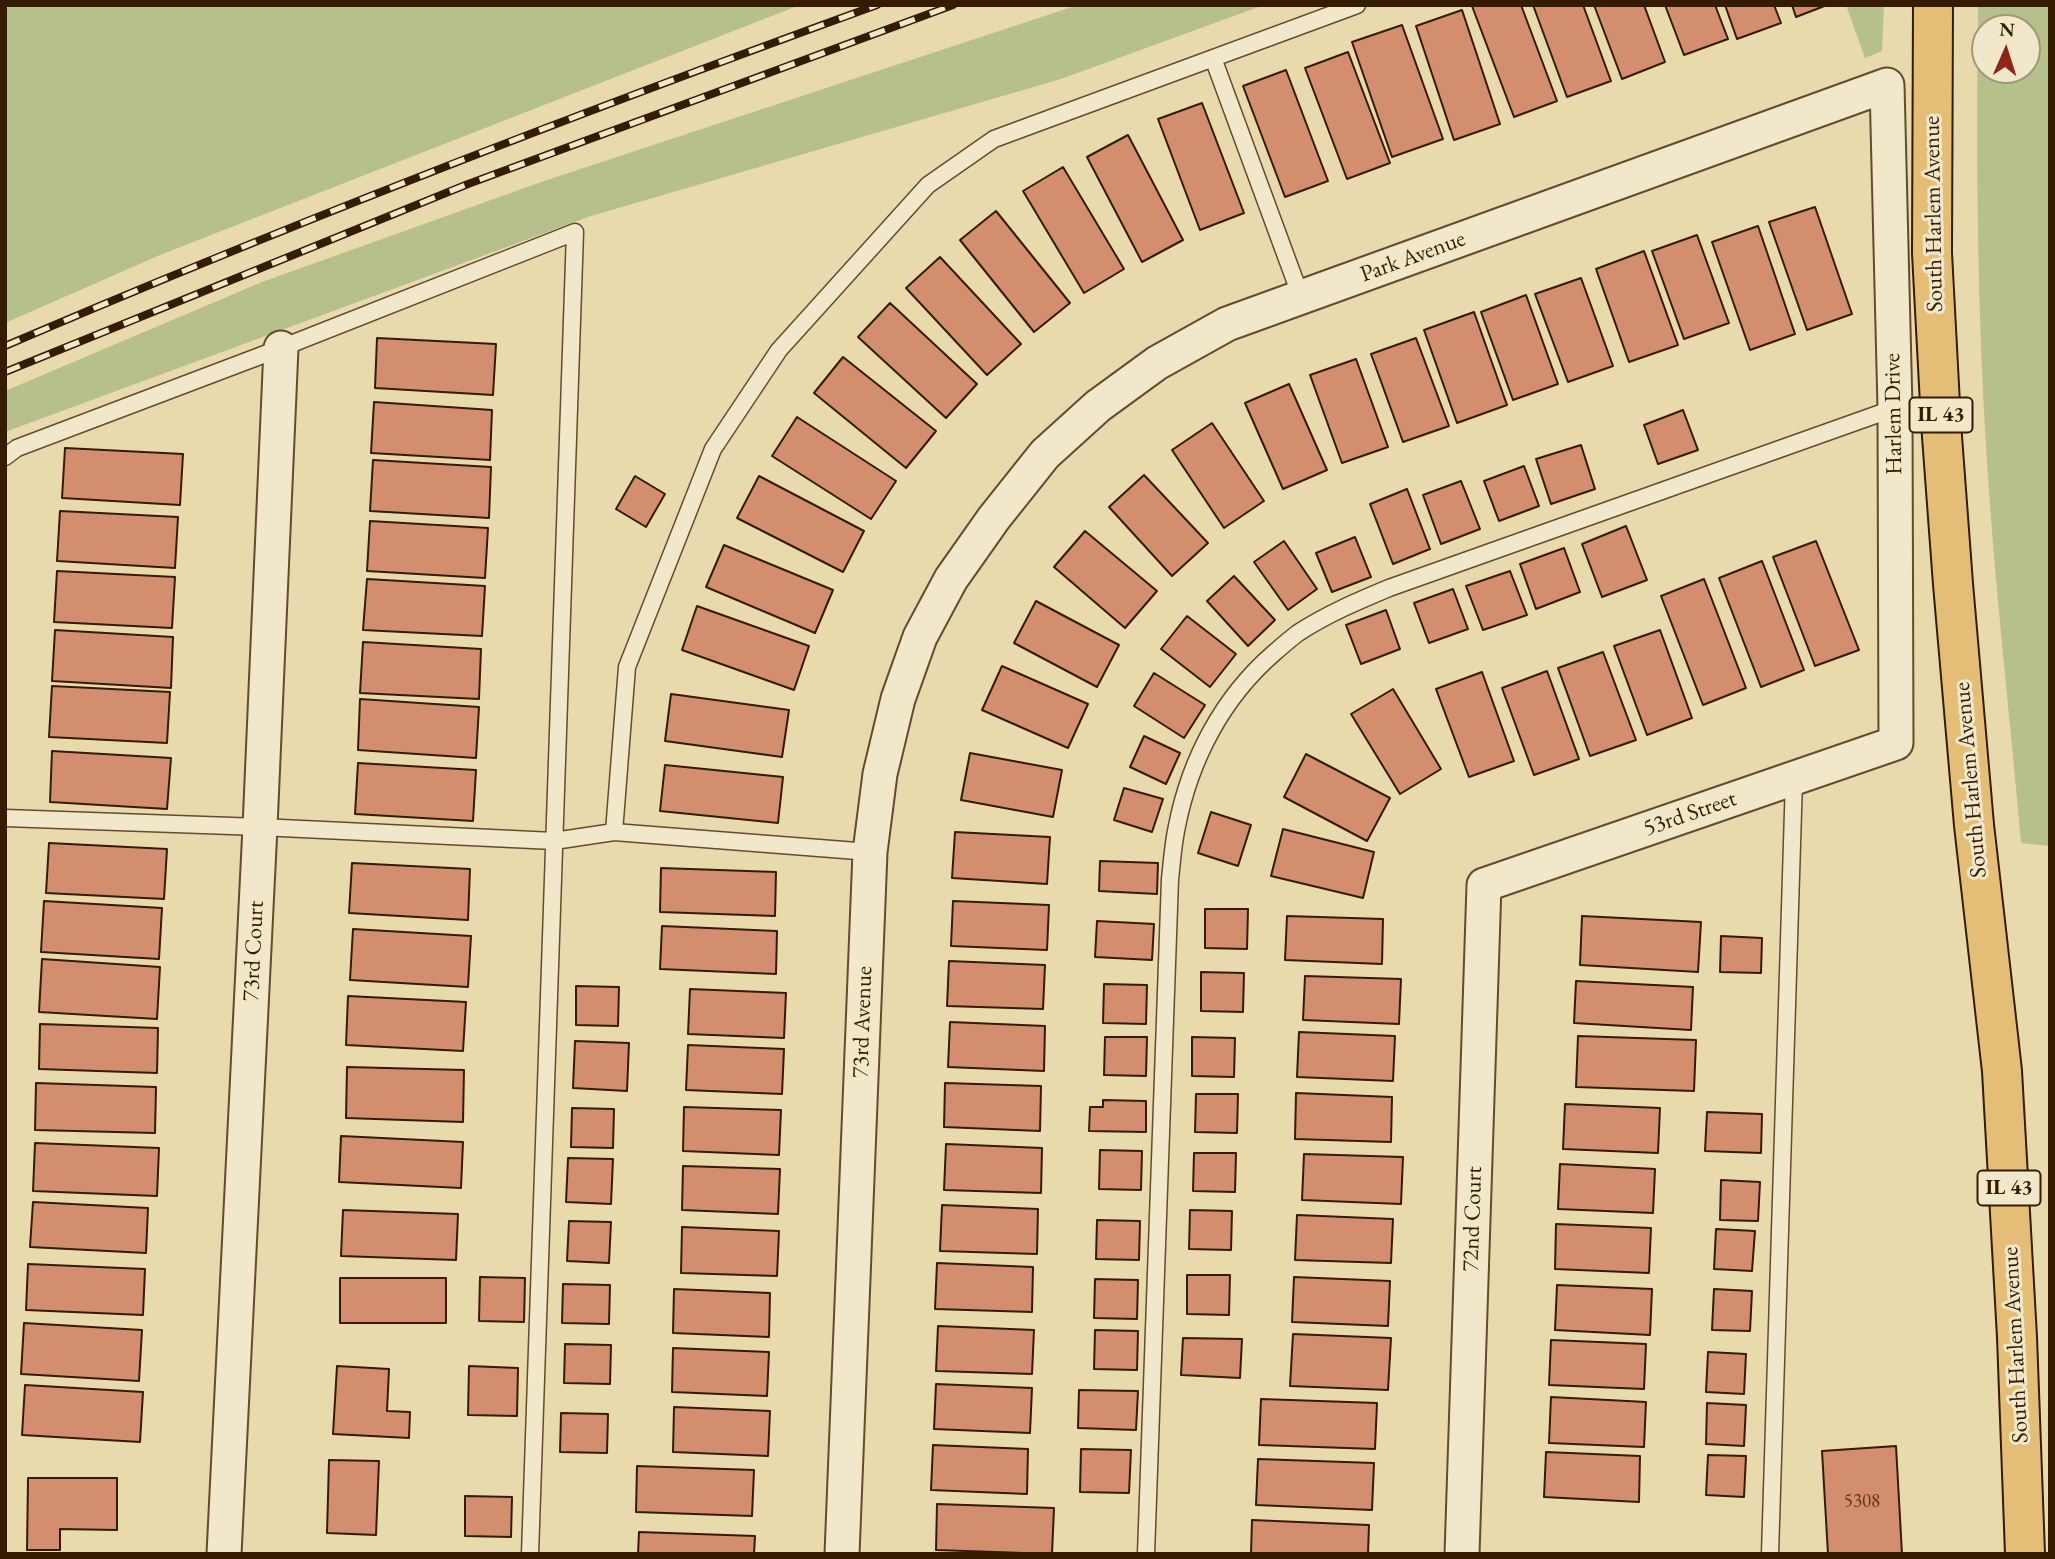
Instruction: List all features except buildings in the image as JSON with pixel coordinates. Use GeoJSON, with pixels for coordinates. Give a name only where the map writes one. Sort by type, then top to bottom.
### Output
{"type":"FeatureCollection","features":[{"type":"Feature","properties":{"kind":"main road","name":"South Harlem Avenue"},"geometry":{"type":"LineString","coordinates":[[1933,5],[1932,253],[1941,423],[1974,825],[2002,1071],[2017,1337],[2025,1554]]}},
{"type":"Feature","properties":{"kind":"street","name":"Park Avenue"},"geometry":{"type":"LineString","coordinates":[[995,518],[1045,454],[1098,406],[1147,370],[1227,324],[1886,85]]}},
{"type":"Feature","properties":{"kind":"street","name":"Harlem Drive"},"geometry":{"type":"LineString","coordinates":[[1886,85],[1895,408],[1896,744]]}},
{"type":"Feature","properties":{"kind":"street","name":"73rd Court"},"geometry":{"type":"LineString","coordinates":[[224,1554],[281,348]]}},
{"type":"Feature","properties":{"kind":"street","name":"73rd Avenue"},"geometry":{"type":"LineString","coordinates":[[842,1554],[870,852],[880,774],[898,699],[920,637],[951,579],[995,518]]}},
{"type":"Feature","properties":{"kind":"street","name":"53rd Street"},"geometry":{"type":"LineString","coordinates":[[1484,885],[1896,744]]}},
{"type":"Feature","properties":{"kind":"street","name":"72nd Court"},"geometry":{"type":"LineString","coordinates":[[1462,1554],[1484,885]]}},
{"type":"Feature","properties":{"kind":"lane"},"geometry":{"type":"LineString","coordinates":[[614,832],[627,667],[713,449],[779,350],[928,185],[994,139],[1357,5]]}},
{"type":"Feature","properties":{"kind":"lane"},"geometry":{"type":"LineString","coordinates":[[1213,58],[1301,297]]}},
{"type":"Feature","properties":{"kind":"lane"},"geometry":{"type":"LineString","coordinates":[[5,457],[17,448],[575,232],[530,1554]]}},
{"type":"Feature","properties":{"kind":"lane"},"geometry":{"type":"LineString","coordinates":[[1146,1554],[1170,879],[1177,826],[1191,777],[1208,734],[1229,701],[1259,666],[1296,634],[1339,609],[1895,408]]}},
{"type":"Feature","properties":{"kind":"lane"},"geometry":{"type":"LineString","coordinates":[[1770,1554],[1794,779]]}},
{"type":"Feature","properties":{"kind":"lane"},"geometry":{"type":"LineString","coordinates":[[5,818],[260,827],[554,842],[614,832],[870,852]]}},
{"type":"Feature","properties":{"kind":"green space"},"geometry":{"type":"Polygon","coordinates":[[[14,5],[800,5],[160,255],[5,323],[5,9],[14,5]]]}},
{"type":"Feature","properties":{"kind":"green space"},"geometry":{"type":"Polygon","coordinates":[[[1078,5],[1264,5],[1061,79],[591,216],[5,432],[5,391],[262,282],[544,181],[1078,5]]]}},
{"type":"Feature","properties":{"kind":"green space"},"geometry":{"type":"Polygon","coordinates":[[[1846,5],[1884,5],[1882,51],[1865,58],[1846,5]]]}},
{"type":"Feature","properties":{"kind":"green space"},"geometry":{"type":"Polygon","coordinates":[[[1978,5],[2050,5],[2050,846],[2021,843],[1987,462],[1978,234],[1977,84],[2041,84],[2041,14],[1978,14],[1978,5]]]}},
{"type":"Feature","properties":{"kind":"railway"},"geometry":{"type":"LineString","coordinates":[[5,346],[439,169],[877,5]]}},
{"type":"Feature","properties":{"kind":"railway"},"geometry":{"type":"LineString","coordinates":[[5,372],[468,184],[953,5]]}}]}
